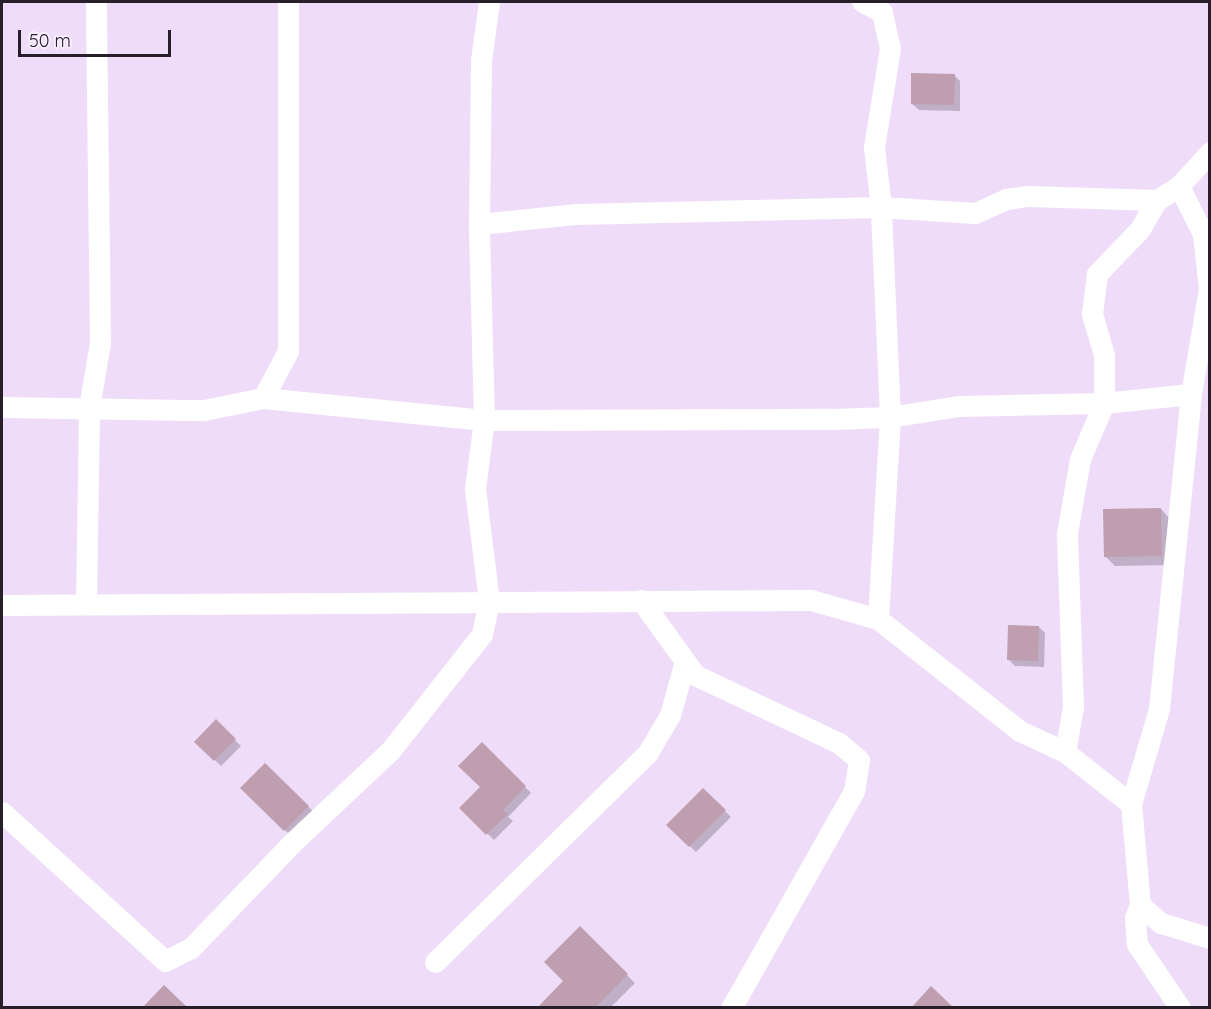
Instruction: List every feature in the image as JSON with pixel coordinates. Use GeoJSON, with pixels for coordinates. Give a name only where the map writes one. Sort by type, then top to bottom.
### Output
{"type":"FeatureCollection","features":[{"type":"Feature","properties":{"kind":"street"},"geometry":{"type":"LineString","coordinates":[[86,604],[89,408],[100,342],[96,2]]}},
{"type":"Feature","properties":{"kind":"street"},"geometry":{"type":"LineString","coordinates":[[263,398],[288,351],[288,2]]}},
{"type":"Feature","properties":{"kind":"street"},"geometry":{"type":"LineString","coordinates":[[2,812],[165,962],[191,948],[294,841],[390,751],[482,634],[489,601],[475,489],[484,420],[479,224],[481,60],[489,2]]}},
{"type":"Feature","properties":{"kind":"street"},"geometry":{"type":"LineString","coordinates":[[862,2],[882,12],[890,48],[874,147],[881,207],[890,417],[878,620]]}},
{"type":"Feature","properties":{"kind":"street"},"geometry":{"type":"LineString","coordinates":[[1065,752],[1073,707],[1067,533],[1080,459],[1104,403],[1104,355],[1092,314],[1097,274],[1140,228],[1157,200],[1179,186],[1209,152]]}},
{"type":"Feature","properties":{"kind":"street"},"geometry":{"type":"LineString","coordinates":[[1179,186],[1203,234],[1208,256],[1209,289],[1191,394],[1159,709],[1131,804],[1140,905],[1135,918],[1137,944],[1179,1008]]}},
{"type":"Feature","properties":{"kind":"street"},"geometry":{"type":"LineString","coordinates":[[479,224],[576,214],[881,207],[975,213],[1006,199],[1028,196],[1157,200]]}},
{"type":"Feature","properties":{"kind":"street"},"geometry":{"type":"LineString","coordinates":[[2,407],[204,410],[263,398],[484,420],[890,417],[959,406],[1104,403],[1191,394]]}},
{"type":"Feature","properties":{"kind":"street"},"geometry":{"type":"LineString","coordinates":[[641,600],[684,666],[694,675],[839,743],[859,760],[854,790],[731,1008]]}},
{"type":"Feature","properties":{"kind":"street"},"geometry":{"type":"LineString","coordinates":[[2,605],[812,600],[878,620],[1020,731],[1065,752],[1131,804]]}},
{"type":"Feature","properties":{"kind":"street"},"geometry":{"type":"LineString","coordinates":[[435,963],[647,754],[669,715],[684,666]]}},
{"type":"Feature","properties":{"kind":"street"},"geometry":{"type":"LineString","coordinates":[[1140,905],[1161,923],[1209,939]]}},
{"type":"Feature","properties":{"kind":"building"},"geometry":{"type":"Polygon","coordinates":[[[911,73],[955,74],[954,105],[911,104],[911,73]]]}},
{"type":"Feature","properties":{"kind":"building"},"geometry":{"type":"Polygon","coordinates":[[[1161,508],[1162,556],[1104,557],[1103,509],[1161,508]]]}},
{"type":"Feature","properties":{"kind":"building"},"geometry":{"type":"Polygon","coordinates":[[[1008,625],[1039,626],[1038,661],[1007,660],[1008,625]]]}},
{"type":"Feature","properties":{"kind":"building"},"geometry":{"type":"Polygon","coordinates":[[[216,719],[236,739],[214,761],[194,742],[216,719]]]}},
{"type":"Feature","properties":{"kind":"building"},"geometry":{"type":"Polygon","coordinates":[[[482,742],[526,786],[503,810],[508,814],[486,835],[459,808],[480,787],[458,766],[482,742]]]}},
{"type":"Feature","properties":{"kind":"building"},"geometry":{"type":"Polygon","coordinates":[[[265,763],[309,806],[284,831],[240,788],[265,763]]]}},
{"type":"Feature","properties":{"kind":"building"},"geometry":{"type":"Polygon","coordinates":[[[703,788],[726,810],[689,847],[666,825],[703,788]]]}},
{"type":"Feature","properties":{"kind":"building"},"geometry":{"type":"Polygon","coordinates":[[[580,926],[628,974],[595,1008],[537,1008],[563,981],[544,962],[580,926]]]}},
{"type":"Feature","properties":{"kind":"building"},"geometry":{"type":"Polygon","coordinates":[[[164,985],[188,1008],[142,1008],[164,985]]]}},
{"type":"Feature","properties":{"kind":"building"},"geometry":{"type":"Polygon","coordinates":[[[931,986],[954,1008],[911,1008],[931,986]]]}}]}
